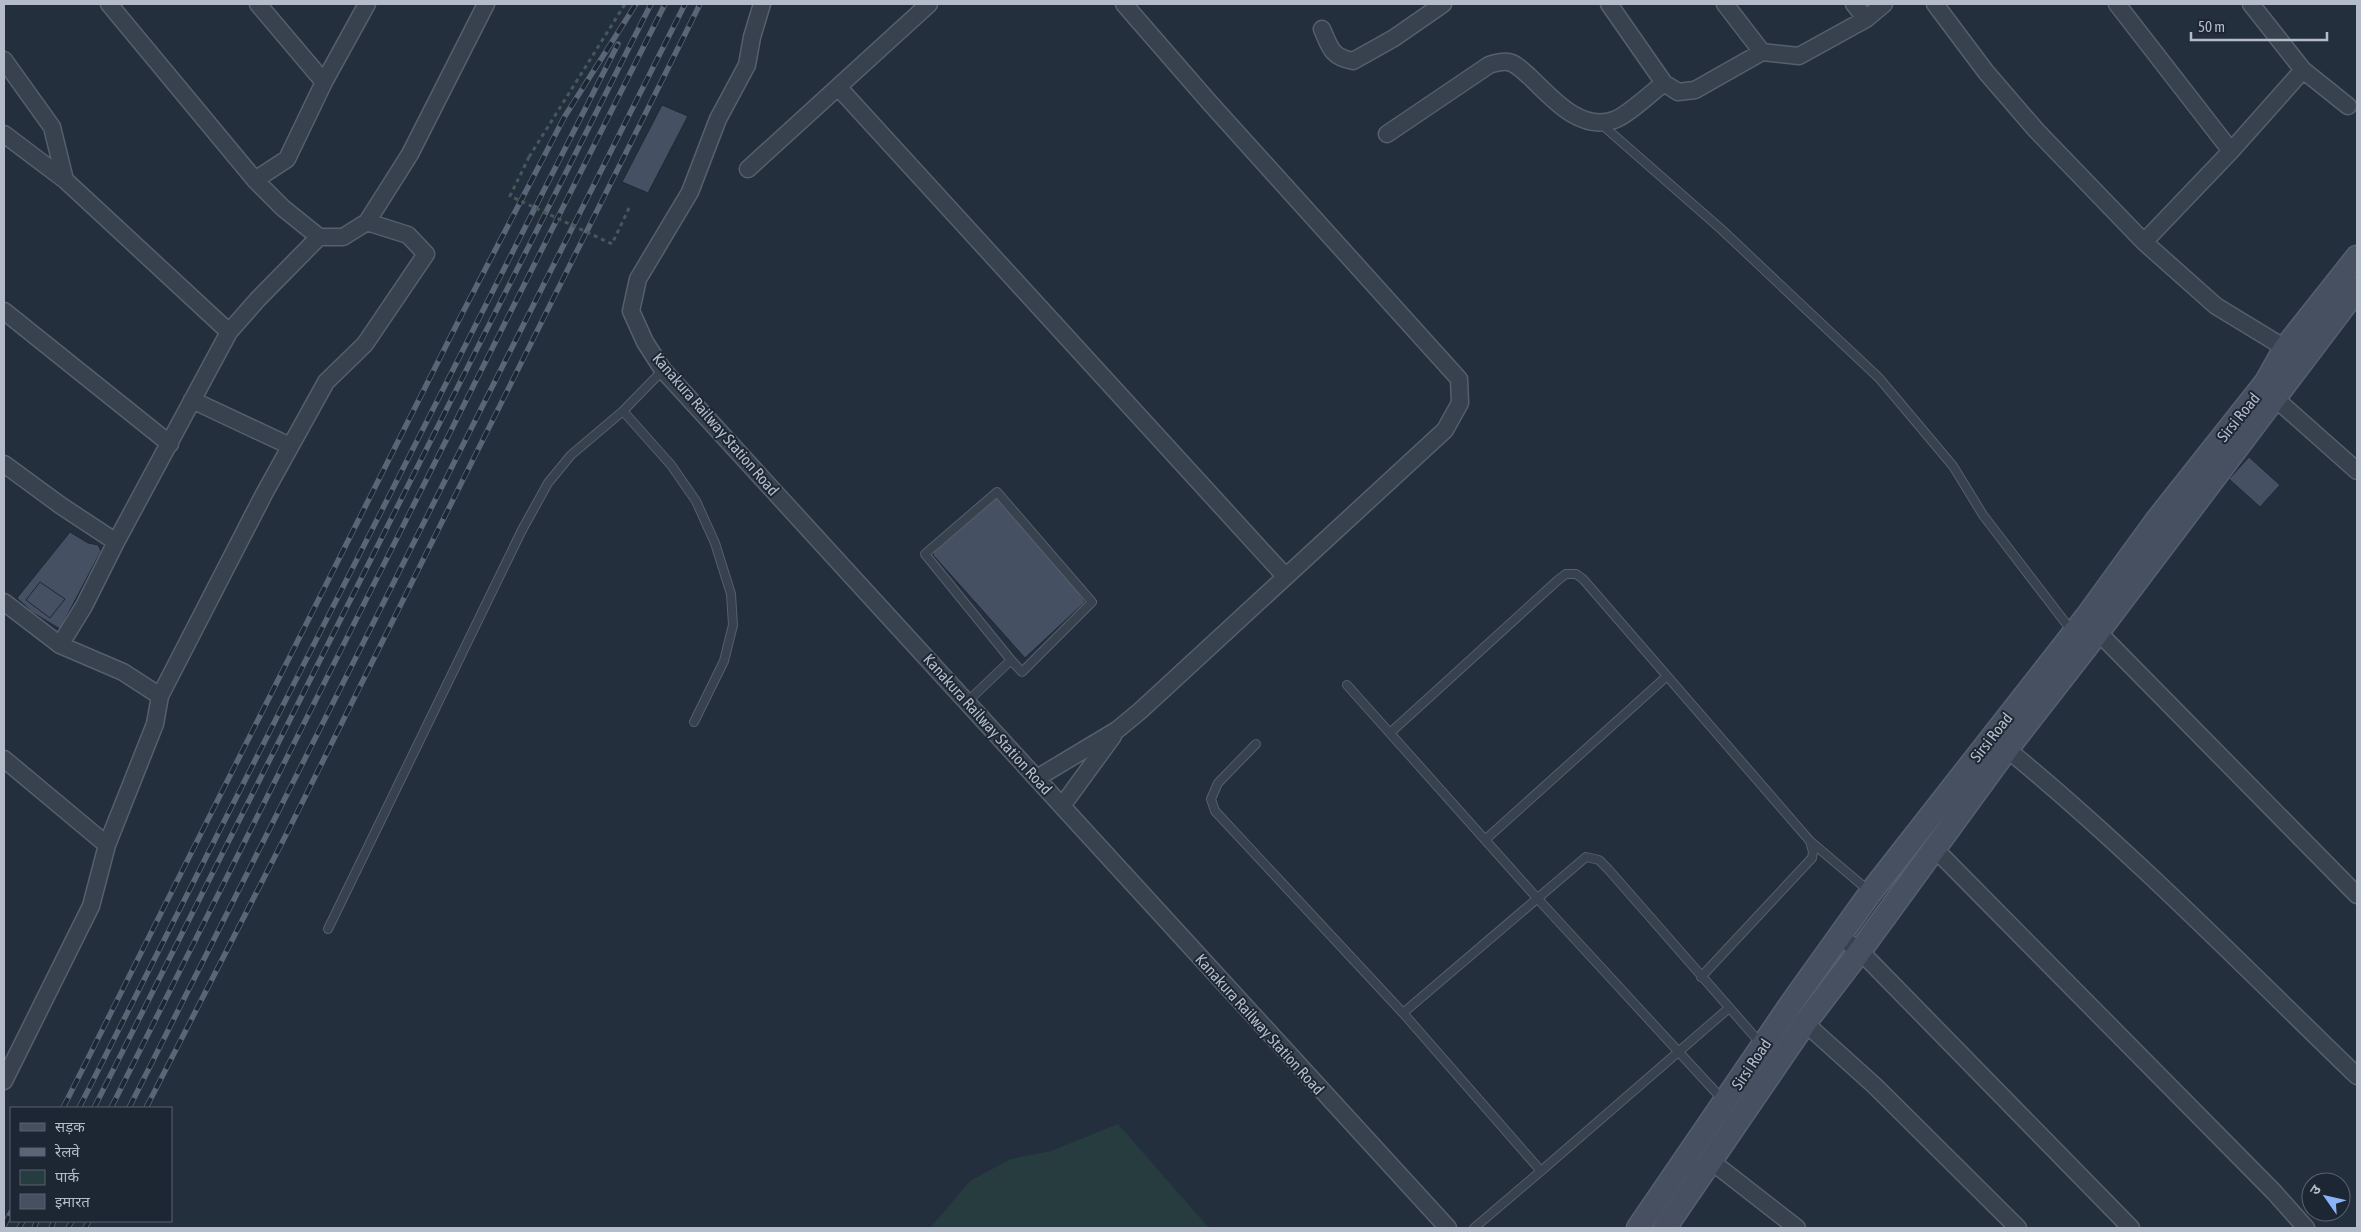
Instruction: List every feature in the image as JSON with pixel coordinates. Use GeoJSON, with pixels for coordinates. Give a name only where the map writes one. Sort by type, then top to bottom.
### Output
{"type":"FeatureCollection","features":[{"type":"Feature","properties":{"kind":"main road","name":"Sirsi Road"},"geometry":{"type":"LineString","coordinates":[[1638,1228],[1871,892],[2074,633],[2162,514],[2266,382],[2286,348],[2357,257]]}},
{"type":"Feature","properties":{"kind":"main road","name":"Sirsi Road"},"geometry":{"type":"LineString","coordinates":[[1665,1228],[1805,1023],[1860,951],[2007,748],[2276,399],[2357,289]]}},
{"type":"Feature","properties":{"kind":"street"},"geometry":{"type":"LineString","coordinates":[[110,4],[255,180],[283,208],[319,237],[343,237],[367,222],[410,154],[486,4]]}},
{"type":"Feature","properties":{"kind":"street"},"geometry":{"type":"LineString","coordinates":[[258,4],[324,82]]}},
{"type":"Feature","properties":{"kind":"street"},"geometry":{"type":"LineString","coordinates":[[255,180],[287,159],[324,82],[367,4]]}},
{"type":"Feature","properties":{"kind":"street","name":"Kanakura Railway Station Road"},"geometry":{"type":"LineString","coordinates":[[762,4],[752,37],[747,65],[718,119],[690,192],[638,280],[631,311],[645,342],[663,370],[1448,1228]]}},
{"type":"Feature","properties":{"kind":"street"},"geometry":{"type":"LineString","coordinates":[[748,169],[929,4]]}},
{"type":"Feature","properties":{"kind":"street"},"geometry":{"type":"LineString","coordinates":[[1037,778],[1117,730],[1182,673],[1285,576],[1446,430],[1460,403],[1459,379],[1210,103],[1124,4]]}},
{"type":"Feature","properties":{"kind":"street"},"geometry":{"type":"LineString","coordinates":[[1322,29],[1332,50],[1341,58],[1353,61],[1394,38],[1443,4]]}},
{"type":"Feature","properties":{"kind":"street"},"geometry":{"type":"LineString","coordinates":[[1609,4],[1664,83],[1678,92],[1695,90],[1762,52],[1799,56],[1866,19],[1884,4]]}},
{"type":"Feature","properties":{"kind":"street"},"geometry":{"type":"LineString","coordinates":[[1725,4],[1762,52]]}},
{"type":"Feature","properties":{"kind":"street"},"geometry":{"type":"LineString","coordinates":[[1854,4],[1866,19]]}},
{"type":"Feature","properties":{"kind":"street"},"geometry":{"type":"LineString","coordinates":[[1935,4],[1986,72],[2036,130],[2144,242],[2216,306],[2286,348]]}},
{"type":"Feature","properties":{"kind":"street"},"geometry":{"type":"LineString","coordinates":[[2117,4],[2231,151]]}},
{"type":"Feature","properties":{"kind":"street"},"geometry":{"type":"LineString","coordinates":[[2251,4],[2303,70],[2348,106]]}},
{"type":"Feature","properties":{"kind":"street"},"geometry":{"type":"LineString","coordinates":[[4,60],[52,127],[65,180]]}},
{"type":"Feature","properties":{"kind":"street"},"geometry":{"type":"LineString","coordinates":[[1387,134],[1489,65],[1500,62],[1510,62],[1519,67],[1561,107],[1583,120],[1600,124],[1617,120],[1664,83]]}},
{"type":"Feature","properties":{"kind":"street"},"geometry":{"type":"LineString","coordinates":[[2144,242],[2231,151],[2303,70]]}},
{"type":"Feature","properties":{"kind":"street"},"geometry":{"type":"LineString","coordinates":[[839,88],[1285,576]]}},
{"type":"Feature","properties":{"kind":"street"},"geometry":{"type":"LineString","coordinates":[[4,134],[37,156],[65,180],[229,332]]}},
{"type":"Feature","properties":{"kind":"street"},"geometry":{"type":"LineString","coordinates":[[4,1080],[91,906],[107,845],[155,724],[160,696],[290,446],[326,382],[365,344],[426,254],[408,235],[367,222]]}},
{"type":"Feature","properties":{"kind":"street"},"geometry":{"type":"LineString","coordinates":[[60,645],[84,606],[116,542],[229,332],[319,237]]}},
{"type":"Feature","properties":{"kind":"street"},"geometry":{"type":"LineString","coordinates":[[4,311],[170,444]]}},
{"type":"Feature","properties":{"kind":"street"},"geometry":{"type":"LineString","coordinates":[[2276,399],[2357,471]]}},
{"type":"Feature","properties":{"kind":"street"},"geometry":{"type":"LineString","coordinates":[[192,400],[290,446]]}},
{"type":"Feature","properties":{"kind":"street"},"geometry":{"type":"LineString","coordinates":[[4,464],[60,505],[116,542]]}},
{"type":"Feature","properties":{"kind":"street"},"geometry":{"type":"LineString","coordinates":[[4,602],[60,645],[123,672],[160,696]]}},
{"type":"Feature","properties":{"kind":"street"},"geometry":{"type":"LineString","coordinates":[[2098,632],[2357,895]]}},
{"type":"Feature","properties":{"kind":"street"},"geometry":{"type":"LineString","coordinates":[[1062,806],[1117,730]]}},
{"type":"Feature","properties":{"kind":"street"},"geometry":{"type":"LineString","coordinates":[[2007,748],[2064,795],[2196,918],[2357,1076]]}},
{"type":"Feature","properties":{"kind":"street"},"geometry":{"type":"LineString","coordinates":[[4,759],[107,845]]}},
{"type":"Feature","properties":{"kind":"street"},"geometry":{"type":"LineString","coordinates":[[1934,848],[2274,1192],[2306,1228]]}},
{"type":"Feature","properties":{"kind":"street"},"geometry":{"type":"LineString","coordinates":[[1840,936],[1860,951],[2131,1228]]}},
{"type":"Feature","properties":{"kind":"street"},"geometry":{"type":"LineString","coordinates":[[1805,1023],[1875,1086],[2018,1228]]}},
{"type":"Feature","properties":{"kind":"street"},"geometry":{"type":"LineString","coordinates":[[1711,1161],[1797,1228]]}},
{"type":"Feature","properties":{"kind":"lane"},"geometry":{"type":"LineString","coordinates":[[1600,124],[1721,229],[1879,378],[1953,466],[1983,515],[2074,633]]}},
{"type":"Feature","properties":{"kind":"lane"},"geometry":{"type":"LineString","coordinates":[[328,929],[522,530],[548,483],[571,455],[623,410],[663,370]]}},
{"type":"Feature","properties":{"kind":"lane"},"geometry":{"type":"LineString","coordinates":[[623,410],[671,465],[696,501],[715,543],[731,594],[733,625],[724,661],[694,722]]}},
{"type":"Feature","properties":{"kind":"lane"},"geometry":{"type":"LineString","coordinates":[[997,492],[1092,602],[1022,672],[1011,660],[925,554],[997,492]]}},
{"type":"Feature","properties":{"kind":"lane"},"geometry":{"type":"LineString","coordinates":[[1390,733],[1566,574],[1576,574],[1810,841],[1871,892]]}},
{"type":"Feature","properties":{"kind":"lane"},"geometry":{"type":"LineString","coordinates":[[967,702],[1011,660]]}},
{"type":"Feature","properties":{"kind":"lane"},"geometry":{"type":"LineString","coordinates":[[1486,839],[1666,677]]}},
{"type":"Feature","properties":{"kind":"lane"},"geometry":{"type":"LineString","coordinates":[[1347,685],[1537,898],[1725,1102]]}},
{"type":"Feature","properties":{"kind":"lane"},"geometry":{"type":"LineString","coordinates":[[1256,744],[1218,783],[1211,799],[1215,811],[1403,1013],[1541,1170]]}},
{"type":"Feature","properties":{"kind":"lane"},"geometry":{"type":"LineString","coordinates":[[1702,977],[1812,858],[1813,852],[1810,841]]}},
{"type":"Feature","properties":{"kind":"lane"},"geometry":{"type":"LineString","coordinates":[[1403,1013],[1586,856],[1599,860],[1763,1046]]}},
{"type":"Feature","properties":{"kind":"lane"},"geometry":{"type":"LineString","coordinates":[[1474,1228],[1729,1008]]}},
{"type":"Feature","properties":{"kind":"path"},"geometry":{"type":"LineString","coordinates":[[625,4],[529,157],[510,196],[612,244],[629,208]]}},
{"type":"Feature","properties":{"kind":"green space"},"geometry":{"type":"Polygon","coordinates":[[[1118,1124],[1209,1228],[930,1228],[970,1181],[1011,1159],[1051,1151],[1118,1124]]]}},
{"type":"Feature","properties":{"kind":"building"},"geometry":{"type":"Polygon","coordinates":[[[662,105],[688,116],[648,193],[622,182],[662,105]]]}},
{"type":"Feature","properties":{"kind":"building"},"geometry":{"type":"Polygon","coordinates":[[[2249,457],[2280,485],[2260,507],[2229,479],[2249,457]]]}},
{"type":"Feature","properties":{"kind":"building"},"geometry":{"type":"Polygon","coordinates":[[[997,496],[1074,586],[1085,602],[1025,658],[933,555],[934,551],[997,496]]]}},
{"type":"Feature","properties":{"kind":"building"},"geometry":{"type":"Polygon","coordinates":[[[70,532],[88,543],[98,545],[101,551],[60,629],[32,612],[17,598],[70,532]]]}},
{"type":"Feature","properties":{"kind":"building"},"geometry":{"type":"Polygon","coordinates":[[[40,582],[65,599],[50,618],[26,600],[40,582]]]}},
{"type":"Feature","properties":{"kind":"railway"},"geometry":{"type":"LineString","coordinates":[[64,1107],[463,312],[565,116],[636,4]]}},
{"type":"Feature","properties":{"kind":"railway"},"geometry":{"type":"LineString","coordinates":[[95,1107],[651,4]]}},
{"type":"Feature","properties":{"kind":"railway"},"geometry":{"type":"LineString","coordinates":[[112,1107],[665,4]]}},
{"type":"Feature","properties":{"kind":"railway"},"geometry":{"type":"LineString","coordinates":[[130,1107],[685,4]]}},
{"type":"Feature","properties":{"kind":"railway"},"geometry":{"type":"LineString","coordinates":[[147,1107],[289,829],[700,4]]}},
{"type":"Feature","properties":{"kind":"railway"},"geometry":{"type":"LineString","coordinates":[[80,1107],[618,44]]}},
{"type":"Feature","properties":{"kind":"railway"},"geometry":{"type":"LineString","coordinates":[[4,1226],[10,1214]]}},
{"type":"Feature","properties":{"kind":"railway"},"geometry":{"type":"LineString","coordinates":[[19,1228],[22,1222]]}},
{"type":"Feature","properties":{"kind":"railway"},"geometry":{"type":"LineString","coordinates":[[34,1228],[37,1222]]}},
{"type":"Feature","properties":{"kind":"railway"},"geometry":{"type":"LineString","coordinates":[[51,1228],[54,1222]]}},
{"type":"Feature","properties":{"kind":"railway"},"geometry":{"type":"LineString","coordinates":[[68,1228],[71,1222]]}},
{"type":"Feature","properties":{"kind":"railway"},"geometry":{"type":"LineString","coordinates":[[85,1228],[88,1222]]}}]}
